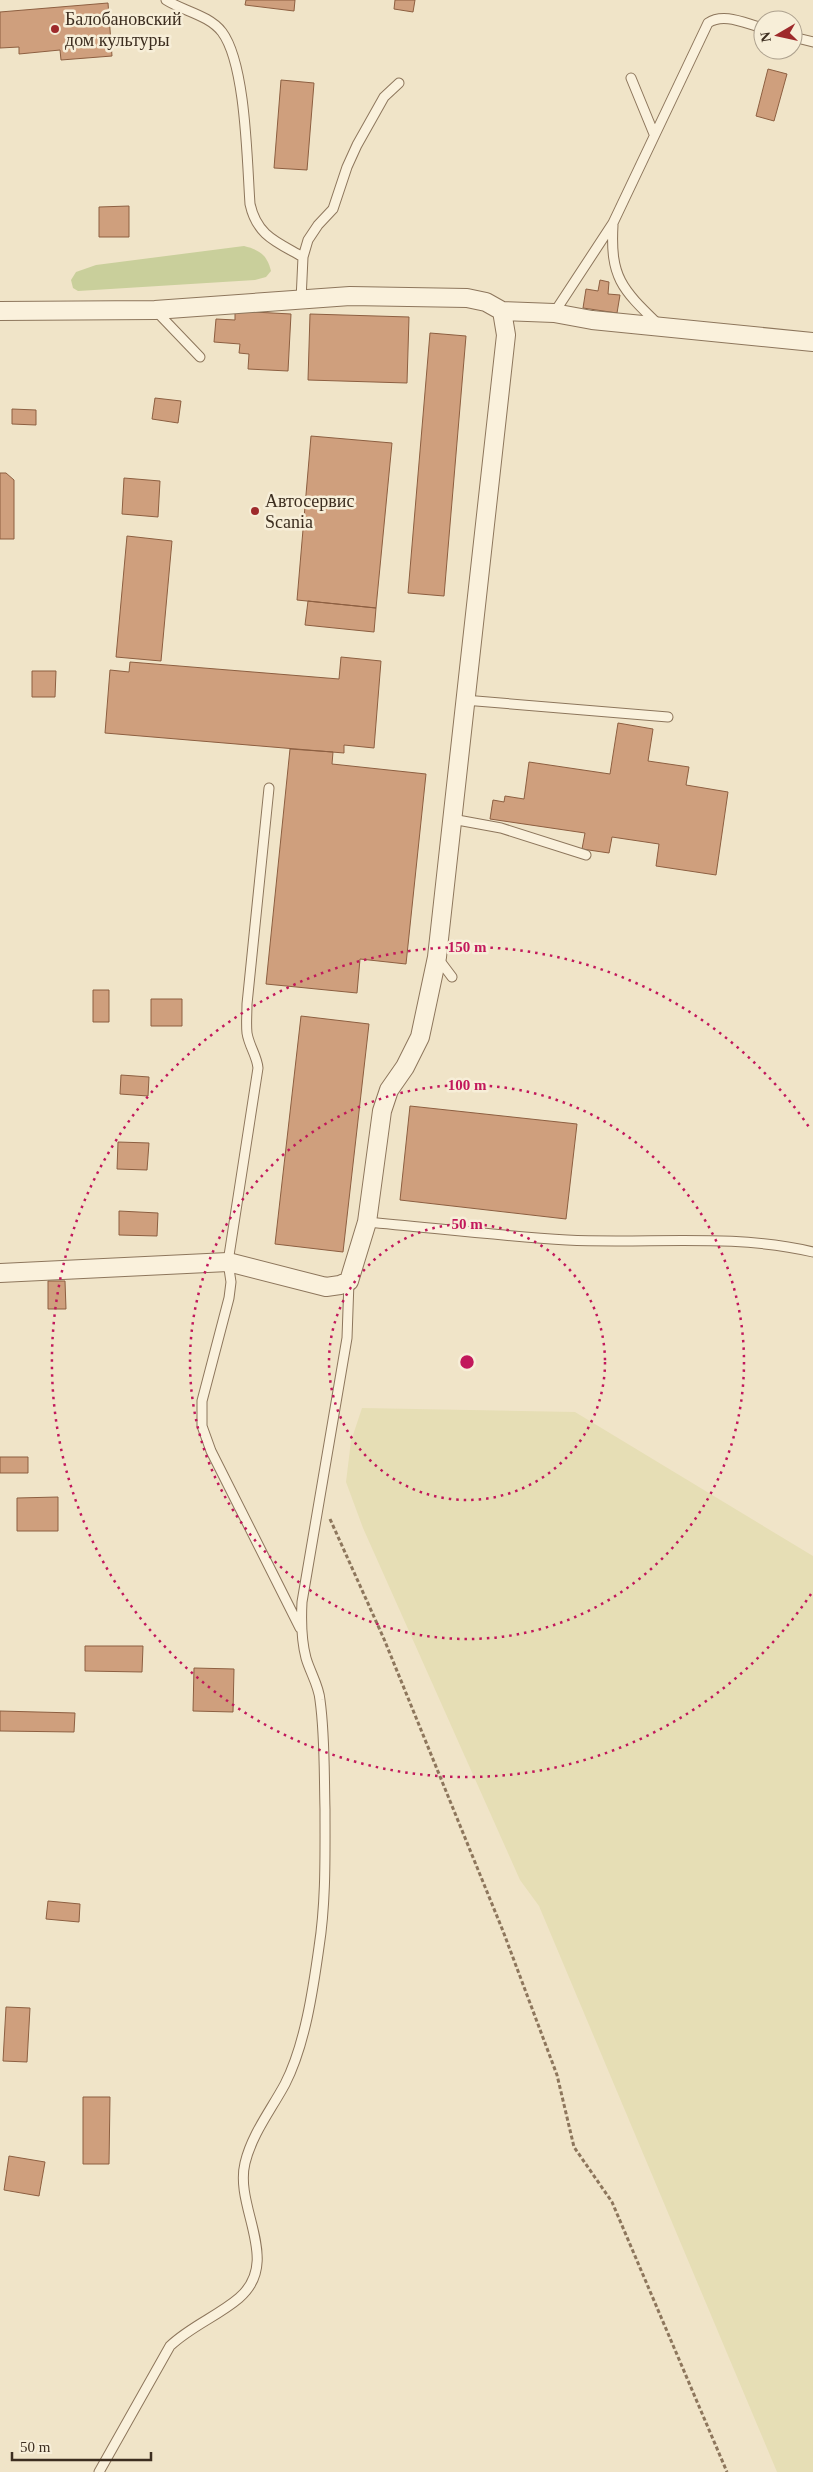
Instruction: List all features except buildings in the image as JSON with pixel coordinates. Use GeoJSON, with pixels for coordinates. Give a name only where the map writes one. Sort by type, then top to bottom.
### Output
{"type":"FeatureCollection","features":[{"type":"Feature","properties":{"kind":"street"},"geometry":{"type":"LineString","coordinates":[[0,311],[155,310],[350,296],[467,298],[486,302],[502,312],[554,313],[592,320],[813,342]]}},
{"type":"Feature","properties":{"kind":"street"},"geometry":{"type":"LineString","coordinates":[[0,1273],[228,1262],[326,1287],[340,1286],[349,1281],[367,1222],[382,1110],[389,1090],[405,1067],[420,1037],[437,957],[464,700],[506,335],[502,312]]}},
{"type":"Feature","properties":{"kind":"lane"},"geometry":{"type":"LineString","coordinates":[[166,0],[211,22],[222,32],[237,71],[253,218],[260,230],[273,240],[303,257]]}},
{"type":"Feature","properties":{"kind":"lane"},"geometry":{"type":"LineString","coordinates":[[554,313],[613,224],[708,23],[716,18],[725,18],[753,25]]}},
{"type":"Feature","properties":{"kind":"lane"},"geometry":{"type":"LineString","coordinates":[[631,78],[654,134]]}},
{"type":"Feature","properties":{"kind":"lane"},"geometry":{"type":"LineString","coordinates":[[301,300],[303,257],[308,240],[318,224],[332,209],[357,145],[384,97],[399,83]]}},
{"type":"Feature","properties":{"kind":"lane"},"geometry":{"type":"LineString","coordinates":[[613,224],[611,253],[615,270],[629,296],[661,326]]}},
{"type":"Feature","properties":{"kind":"lane"},"geometry":{"type":"LineString","coordinates":[[155,310],[200,357]]}},
{"type":"Feature","properties":{"kind":"lane"},"geometry":{"type":"LineString","coordinates":[[464,700],[668,717]]}},
{"type":"Feature","properties":{"kind":"lane"},"geometry":{"type":"LineString","coordinates":[[269,788],[247,1004],[247,1032],[251,1049],[257,1057],[258,1068],[228,1262],[231,1282],[229,1298],[202,1401],[202,1426],[211,1452],[301,1629]]}},
{"type":"Feature","properties":{"kind":"lane"},"geometry":{"type":"LineString","coordinates":[[452,819],[501,828],[586,855]]}},
{"type":"Feature","properties":{"kind":"lane"},"geometry":{"type":"LineString","coordinates":[[437,957],[452,977]]}},
{"type":"Feature","properties":{"kind":"lane"},"geometry":{"type":"LineString","coordinates":[[367,1222],[568,1240],[744,1241],[784,1245],[813,1252]]}},
{"type":"Feature","properties":{"kind":"lane"},"geometry":{"type":"LineString","coordinates":[[99,2472],[170,2346],[183,2334],[239,2298],[250,2286],[257,2268],[256,2236],[246,2208],[243,2181],[244,2164],[253,2139],[284,2084],[302,2038],[319,1946],[324,1884],[323,1732],[320,1697],[306,1658],[301,1629],[302,1602],[347,1338],[349,1281]]}},
{"type":"Feature","properties":{"kind":"path"},"geometry":{"type":"LineString","coordinates":[[321,1498],[384,1639],[502,1931],[557,2075],[574,2147],[612,2202],[726,2472]]}},
{"type":"Feature","properties":{"kind":"shaded area"},"geometry":{"type":"Polygon","coordinates":[[[362,1408],[575,1412],[813,1556],[813,2472],[777,2472],[539,1906],[520,1880],[363,1528],[346,1482],[351,1441],[362,1408]]]}},
{"type":"Feature","properties":{"kind":"green space"},"geometry":{"type":"Polygon","coordinates":[[[244,246],[259,251],[265,257],[271,271],[266,277],[255,280],[78,291],[73,288],[71,280],[76,272],[96,265],[244,246]]]}},
{"type":"Feature","properties":{"kind":"place","name":"Балобановский дом культуры"},"geometry":{"type":"Point","coordinates":[55,29]}},
{"type":"Feature","properties":{"kind":"place","name":"Автосервис Scania"},"geometry":{"type":"Point","coordinates":[255,511]}}]}
